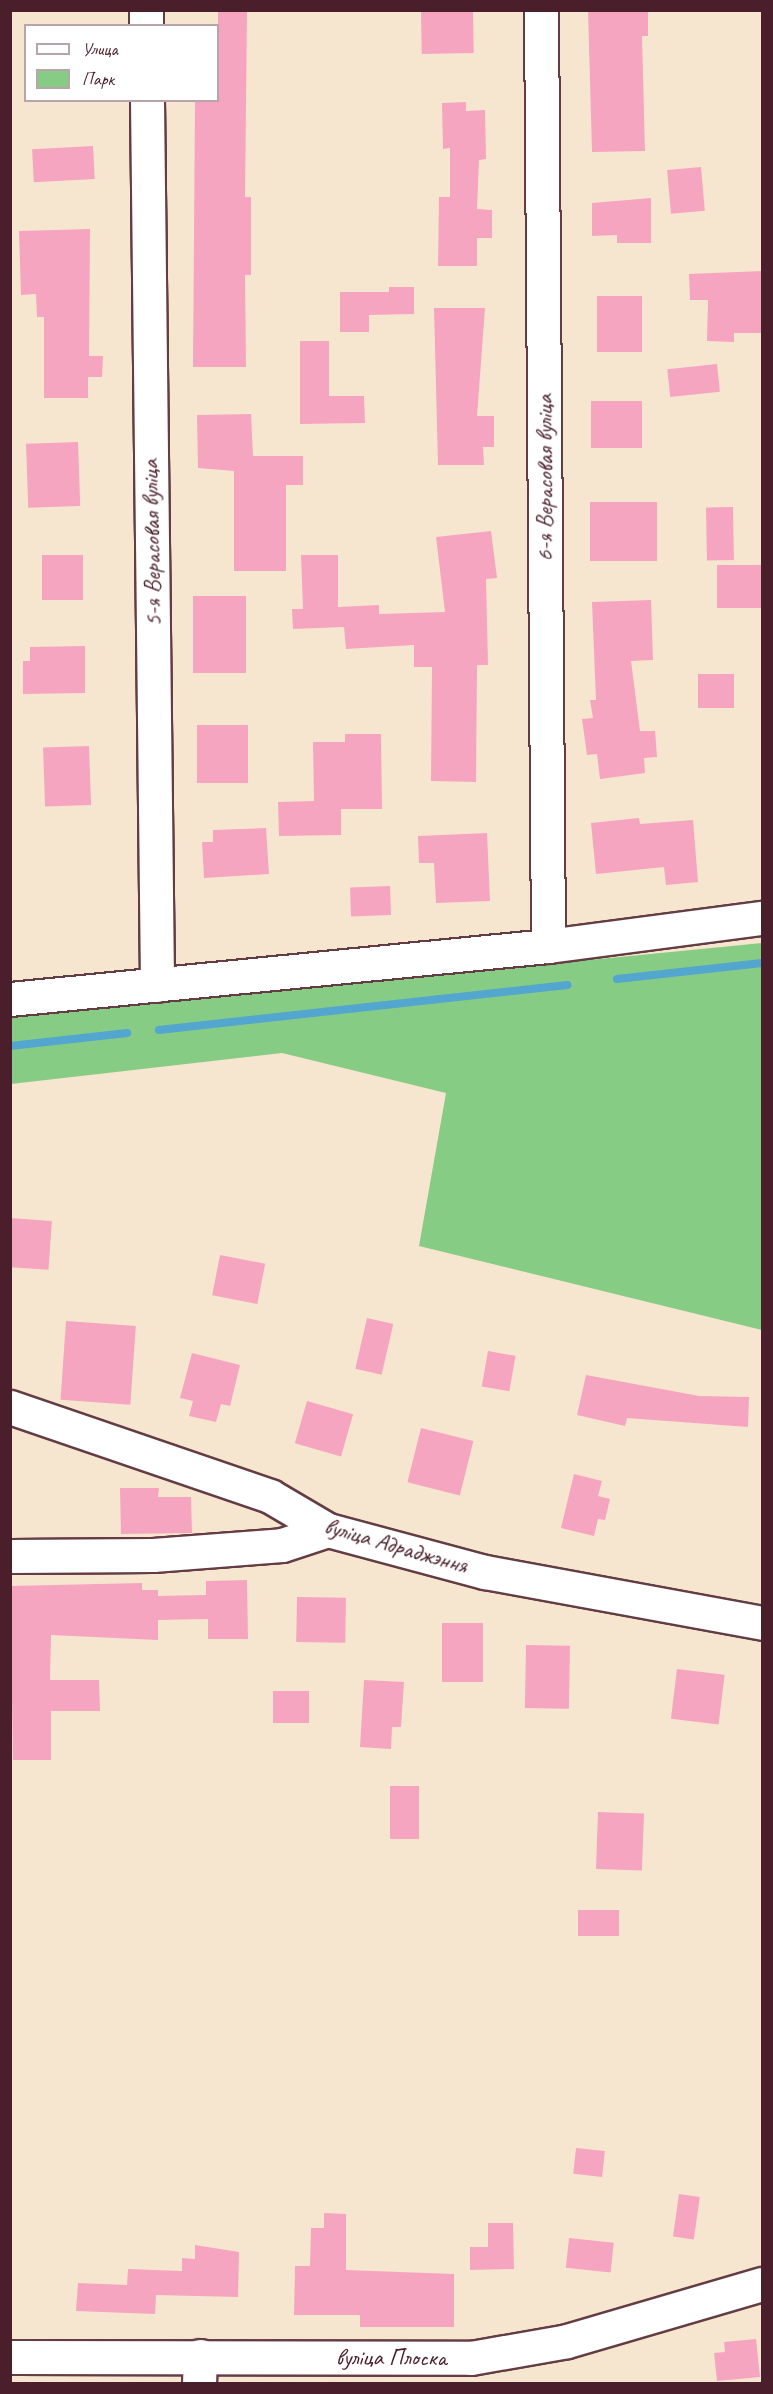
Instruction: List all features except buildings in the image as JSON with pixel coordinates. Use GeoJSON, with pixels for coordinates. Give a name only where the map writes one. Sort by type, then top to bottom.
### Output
{"type":"FeatureCollection","features":[{"type":"Feature","properties":{"kind":"street","name":"6-я Верасовая вуліца"},"geometry":{"type":"LineString","coordinates":[[541,10],[548,946]]}},
{"type":"Feature","properties":{"kind":"street","name":"5-я Верасовая вуліца"},"geometry":{"type":"LineString","coordinates":[[147,102],[157,985]]}},
{"type":"Feature","properties":{"kind":"street"},"geometry":{"type":"LineString","coordinates":[[10,999],[548,946],[762,918]]}},
{"type":"Feature","properties":{"kind":"street","name":"вуліца Адраджэння"},"geometry":{"type":"LineString","coordinates":[[10,1407],[270,1496],[328,1530],[484,1572],[762,1623]]}},
{"type":"Feature","properties":{"kind":"street"},"geometry":{"type":"LineString","coordinates":[[10,1556],[153,1555],[270,1546],[328,1530]]}},
{"type":"Feature","properties":{"kind":"street","name":"вуліца Плоска"},"geometry":{"type":"LineString","coordinates":[[10,2357],[199,2370],[471,2358],[567,2340],[762,2284]]}},
{"type":"Feature","properties":{"kind":"green space"},"geometry":{"type":"Polygon","coordinates":[[[762,943],[762,1330],[419,1246],[446,1093],[282,1053],[11,1084],[11,1017],[762,943]]]}},
{"type":"Feature","properties":{"kind":"waterway"},"geometry":{"type":"LineString","coordinates":[[617,979],[762,963]]}},
{"type":"Feature","properties":{"kind":"waterway"},"geometry":{"type":"LineString","coordinates":[[159,1030],[568,985]]}},
{"type":"Feature","properties":{"kind":"waterway"},"geometry":{"type":"LineString","coordinates":[[10,1046],[127,1033]]}}]}
